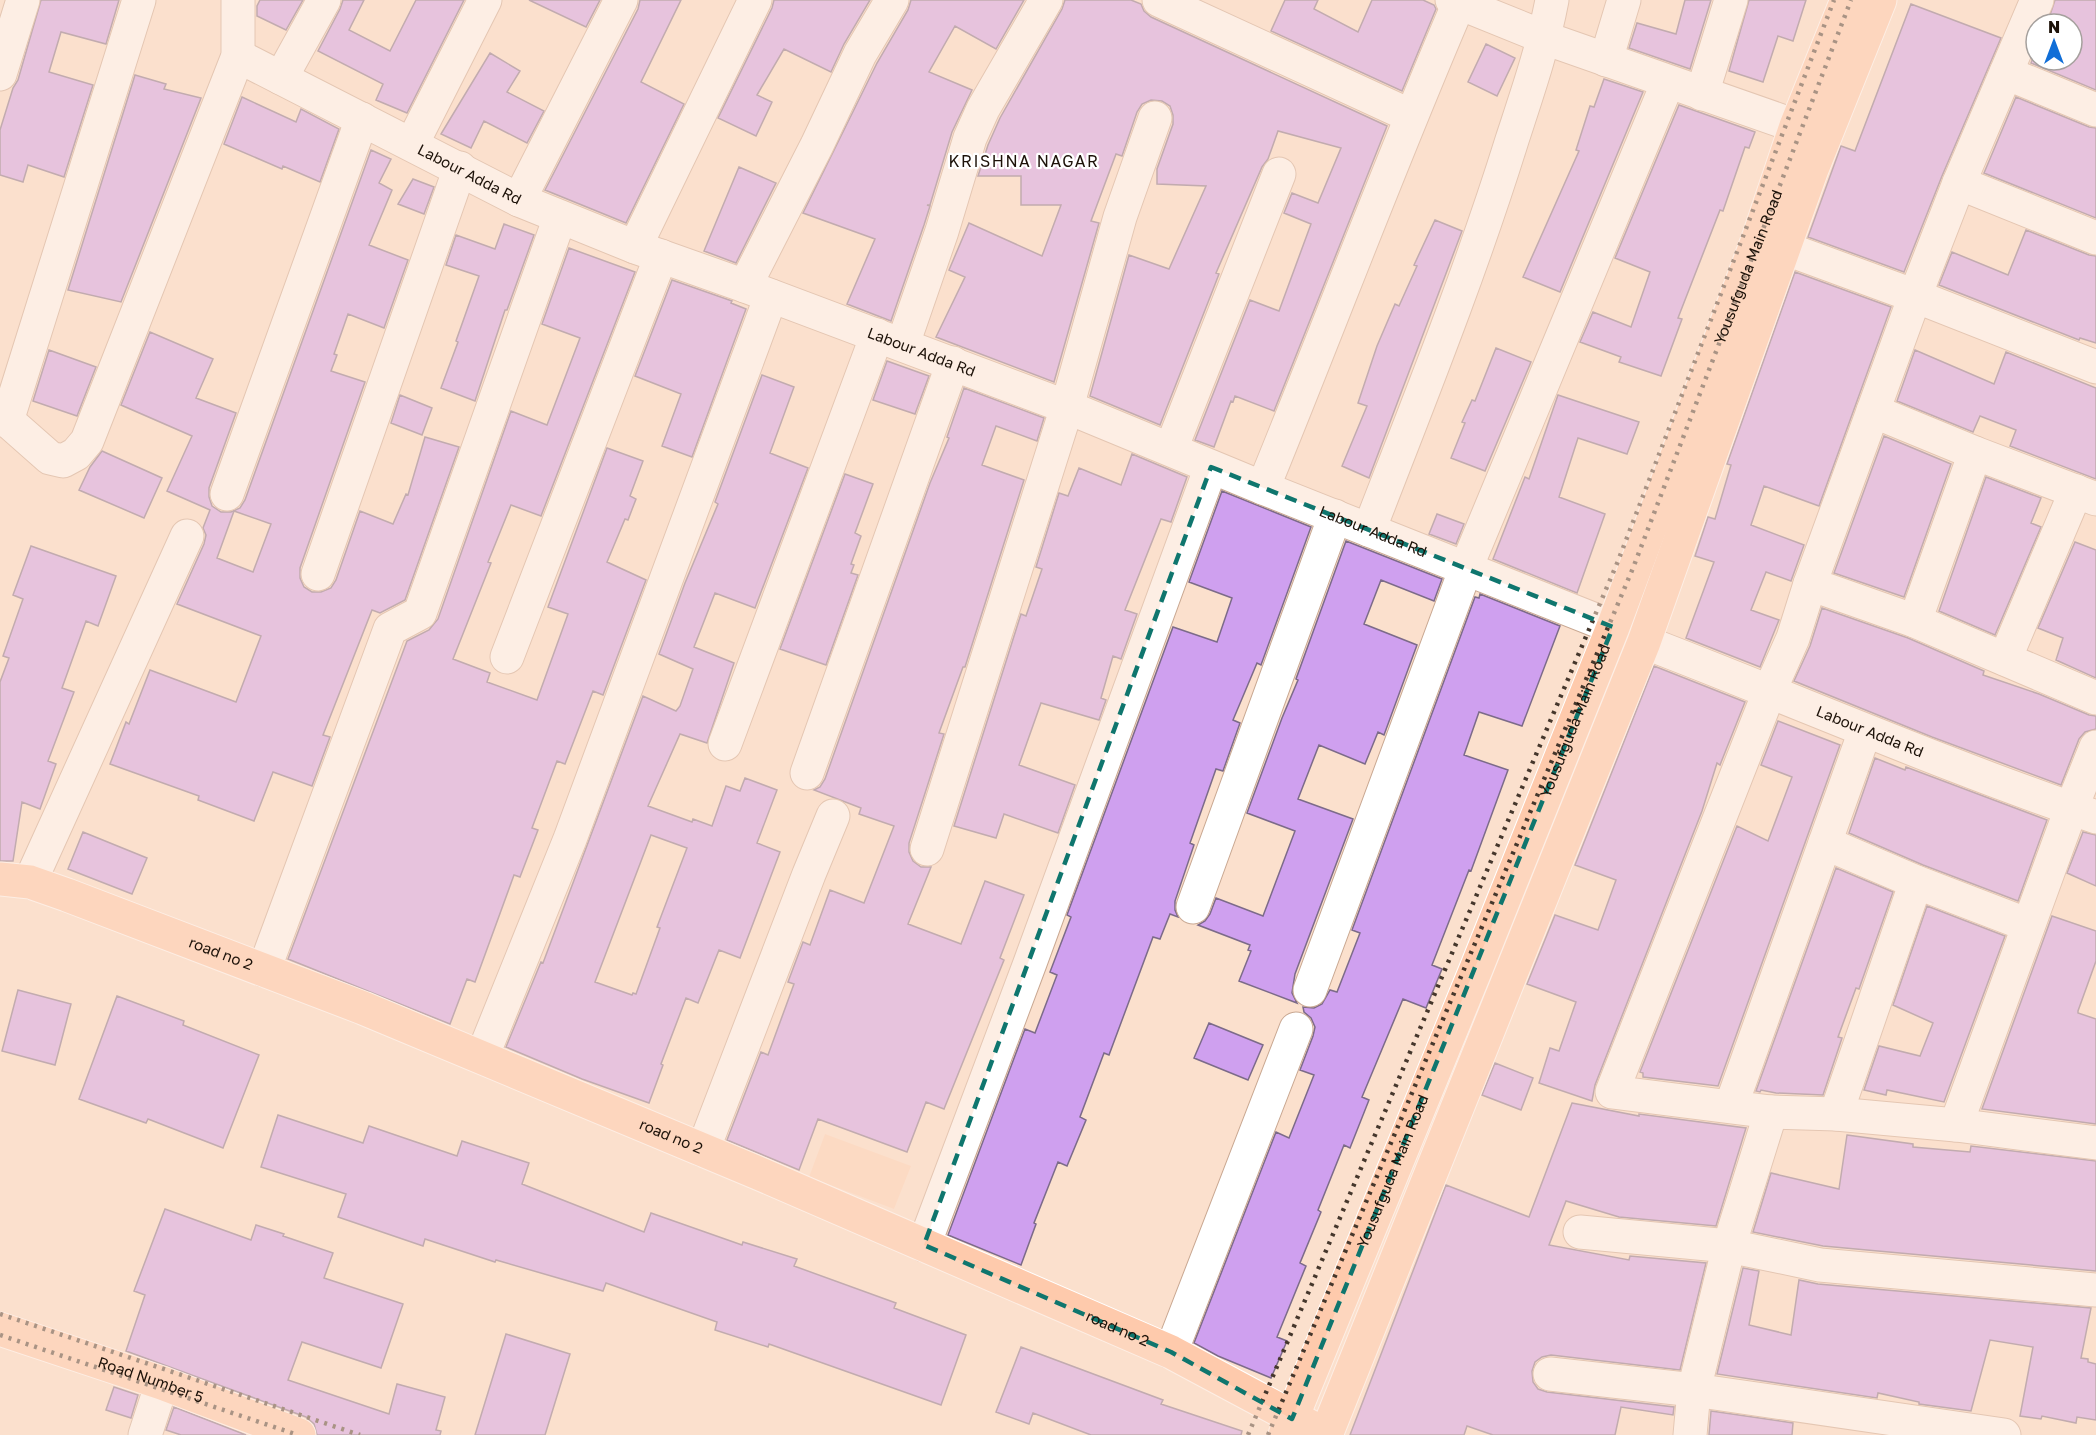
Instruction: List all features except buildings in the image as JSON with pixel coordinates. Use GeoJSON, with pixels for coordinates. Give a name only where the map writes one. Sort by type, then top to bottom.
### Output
{"type":"FeatureCollection","features":[{"type":"Feature","properties":{"kind":"main road","name":"Yousufguda Main Road"},"geometry":{"type":"LineString","coordinates":[[1288,1427],[1613,627],[1758,239],[1796,126],[1847,0]]}},
{"type":"Feature","properties":{"kind":"main road","name":"Yousufguda Main Road"},"geometry":{"type":"LineString","coordinates":[[1326,1435],[1644,642],[1812,169],[1880,0]]}},
{"type":"Feature","properties":{"kind":"main road","name":"road no 2"},"geometry":{"type":"LineString","coordinates":[[15,881],[363,1008],[703,1150],[1172,1352],[1288,1427],[1326,1435]]}},
{"type":"Feature","properties":{"kind":"main road","name":"Road Number 5"},"geometry":{"type":"LineString","coordinates":[[0,1329],[162,1383],[299,1435]]}},
{"type":"Feature","properties":{"kind":"street"},"geometry":{"type":"LineString","coordinates":[[0,74],[23,0]]}},
{"type":"Feature","properties":{"kind":"street"},"geometry":{"type":"LineString","coordinates":[[140,0],[4,418],[50,458],[63,461],[76,454],[87,441],[238,56],[238,0]]}},
{"type":"Feature","properties":{"kind":"street"},"geometry":{"type":"LineString","coordinates":[[281,78],[324,0]]}},
{"type":"Feature","properties":{"kind":"street"},"geometry":{"type":"LineString","coordinates":[[412,144],[485,0]]}},
{"type":"Feature","properties":{"kind":"street"},"geometry":{"type":"LineString","coordinates":[[519,200],[621,0]]}},
{"type":"Feature","properties":{"kind":"street"},"geometry":{"type":"LineString","coordinates":[[507,657],[648,251],[755,0]]}},
{"type":"Feature","properties":{"kind":"street"},"geometry":{"type":"LineString","coordinates":[[482,1057],[570,839],[758,291],[817,146],[860,54],[892,0]]}},
{"type":"Feature","properties":{"kind":"street"},"geometry":{"type":"LineString","coordinates":[[725,744],[890,340],[942,231],[970,138],[983,110],[1046,0]]}},
{"type":"Feature","properties":{"kind":"street"},"geometry":{"type":"LineString","coordinates":[[1159,0],[1411,116]]}},
{"type":"Feature","properties":{"kind":"street"},"geometry":{"type":"LineString","coordinates":[[1370,530],[1497,189],[1545,38],[1552,0]]}},
{"type":"Feature","properties":{"kind":"street"},"geometry":{"type":"LineString","coordinates":[[1606,60],[1624,0]]}},
{"type":"Feature","properties":{"kind":"street"},"geometry":{"type":"LineString","coordinates":[[1702,94],[1731,0]]}},
{"type":"Feature","properties":{"kind":"street"},"geometry":{"type":"LineString","coordinates":[[2037,0],[1959,183],[1915,296],[1810,584],[1793,638],[1770,690],[1612,1092],[1771,1112],[1836,1114],[1956,1125],[2096,1143]]}},
{"type":"Feature","properties":{"kind":"street"},"geometry":{"type":"LineString","coordinates":[[1263,488],[1326,335],[1456,2],[1545,38],[1796,126]]}},
{"type":"Feature","properties":{"kind":"street","name":"Labour Adda Rd"},"geometry":{"type":"LineString","coordinates":[[238,56],[519,200],[648,251],[1067,407],[1263,488],[1613,627]]}},
{"type":"Feature","properties":{"kind":"street"},"geometry":{"type":"LineString","coordinates":[[2006,74],[2096,110]]}},
{"type":"Feature","properties":{"kind":"street"},"geometry":{"type":"LineString","coordinates":[[1310,990],[1466,568],[1668,82]]}},
{"type":"Feature","properties":{"kind":"street"},"geometry":{"type":"LineString","coordinates":[[226,494],[362,118]]}},
{"type":"Feature","properties":{"kind":"street"},"geometry":{"type":"LineString","coordinates":[[927,849],[1067,407],[1120,216],[1155,118]]}},
{"type":"Feature","properties":{"kind":"street"},"geometry":{"type":"LineString","coordinates":[[318,574],[460,168]]}},
{"type":"Feature","properties":{"kind":"street"},"geometry":{"type":"LineString","coordinates":[[1171,449],[1279,174]]}},
{"type":"Feature","properties":{"kind":"street"},"geometry":{"type":"LineString","coordinates":[[1959,183],[2096,238]]}},
{"type":"Feature","properties":{"kind":"street"},"geometry":{"type":"LineString","coordinates":[[264,970],[390,629],[420,613],[560,217]]}},
{"type":"Feature","properties":{"kind":"street"},"geometry":{"type":"LineString","coordinates":[[1784,248],[1915,296],[2096,367]]}},
{"type":"Feature","properties":{"kind":"street"},"geometry":{"type":"LineString","coordinates":[[807,773],[953,363]]}},
{"type":"Feature","properties":{"kind":"street"},"geometry":{"type":"LineString","coordinates":[[1873,411],[2086,495],[2005,659]]}},
{"type":"Feature","properties":{"kind":"street"},"geometry":{"type":"LineString","coordinates":[[1915,621],[1975,453]]}},
{"type":"Feature","properties":{"kind":"street"},"geometry":{"type":"LineString","coordinates":[[924,1245],[1030,963],[1211,467]]}},
{"type":"Feature","properties":{"kind":"street"},"geometry":{"type":"LineString","coordinates":[[1193,907],[1335,516]]}},
{"type":"Feature","properties":{"kind":"street"},"geometry":{"type":"LineString","coordinates":[[15,881],[187,536]]}},
{"type":"Feature","properties":{"kind":"street"},"geometry":{"type":"LineString","coordinates":[[1810,584],[1915,621],[2096,698]]}},
{"type":"Feature","properties":{"kind":"street","name":"Labour Adda Rd"},"geometry":{"type":"LineString","coordinates":[[1644,642],[1770,690],[1865,731],[2083,813]]}},
{"type":"Feature","properties":{"kind":"street"},"geometry":{"type":"LineString","coordinates":[[1731,1106],[1865,731]]}},
{"type":"Feature","properties":{"kind":"street"},"geometry":{"type":"LineString","coordinates":[[1956,1125],[2028,925],[2083,813],[2096,747]]}},
{"type":"Feature","properties":{"kind":"street"},"geometry":{"type":"LineString","coordinates":[[703,1150],[833,816]]}},
{"type":"Feature","properties":{"kind":"street"},"geometry":{"type":"LineString","coordinates":[[1826,843],[1916,882],[2028,925]]}},
{"type":"Feature","properties":{"kind":"street"},"geometry":{"type":"LineString","coordinates":[[1836,1114],[1916,882]]}},
{"type":"Feature","properties":{"kind":"street"},"geometry":{"type":"LineString","coordinates":[[1172,1352],[1296,1029]]}},
{"type":"Feature","properties":{"kind":"street"},"geometry":{"type":"LineString","coordinates":[[1690,1435],[1694,1390],[1729,1246],[1771,1112]]}},
{"type":"Feature","properties":{"kind":"street"},"geometry":{"type":"LineString","coordinates":[[1580,1233],[1729,1246],[1820,1264],[2096,1290]]}},
{"type":"Feature","properties":{"kind":"street"},"geometry":{"type":"LineString","coordinates":[[1550,1374],[1694,1390],[2004,1435]]}},
{"type":"Feature","properties":{"kind":"street"},"geometry":{"type":"LineString","coordinates":[[145,1435],[162,1383]]}},
{"type":"Feature","properties":{"kind":"highlighted area"},"geometry":{"type":"Polygon","coordinates":[[[1211,467],[1613,627],[1292,1419],[1171,1352],[924,1245],[1211,467]]]}},
{"type":"Feature","properties":{"kind":"shaded area"},"geometry":{"type":"Polygon","coordinates":[[[825,1134],[911,1166],[894,1209],[809,1177],[825,1134]]]}},
{"type":"Feature","properties":{"kind":"railway"},"geometry":{"type":"LineString","coordinates":[[1248,1435],[1618,561],[1834,0]]}},
{"type":"Feature","properties":{"kind":"railway"},"geometry":{"type":"LineString","coordinates":[[1268,1435],[1633,568],[1851,0]]}},
{"type":"Feature","properties":{"kind":"railway"},"geometry":{"type":"LineString","coordinates":[[0,1314],[360,1435]]}},
{"type":"Feature","properties":{"kind":"railway"},"geometry":{"type":"LineString","coordinates":[[0,1335],[298,1435]]}},
{"type":"Feature","properties":{"kind":"district","name":"KRISHNA NAGAR"},"geometry":{"type":"Point","coordinates":[1024,161]}}]}
